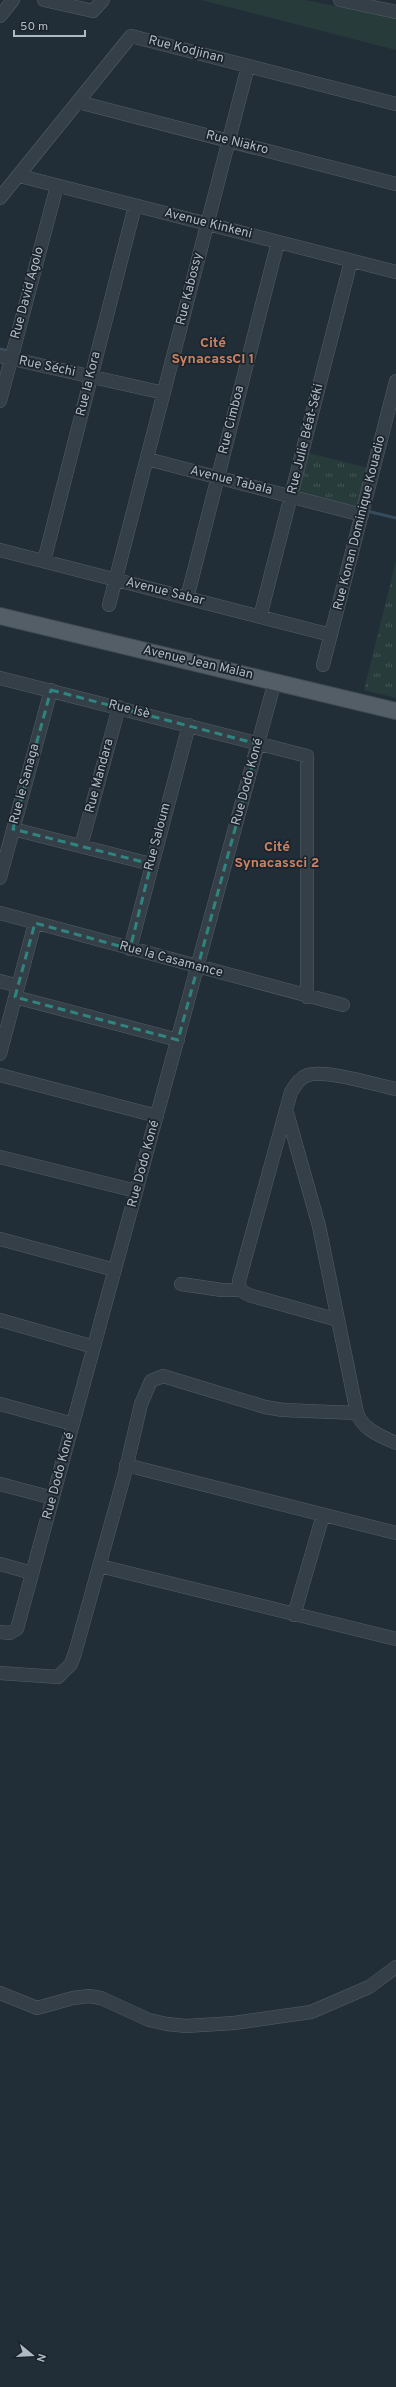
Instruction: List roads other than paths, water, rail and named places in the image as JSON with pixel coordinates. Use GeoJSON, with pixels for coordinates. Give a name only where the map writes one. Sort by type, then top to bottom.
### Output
{"type":"FeatureCollection","features":[{"type":"Feature","properties":{"kind":"main road","name":"Avenue Jean Malan"},"geometry":{"type":"LineString","coordinates":[[0,616],[396,711]]}},
{"type":"Feature","properties":{"kind":"street"},"geometry":{"type":"LineString","coordinates":[[0,16],[13,0]]}},
{"type":"Feature","properties":{"kind":"street"},"geometry":{"type":"LineString","coordinates":[[44,0],[93,11],[103,0]]}},
{"type":"Feature","properties":{"kind":"street"},"geometry":{"type":"LineString","coordinates":[[340,0],[396,12]]}},
{"type":"Feature","properties":{"kind":"street","name":"Rue Kodjinan"},"geometry":{"type":"LineString","coordinates":[[0,198],[20,176],[131,36],[396,104]]}},
{"type":"Feature","properties":{"kind":"street","name":"Rue Kabossy"},"geometry":{"type":"LineString","coordinates":[[109,605],[248,66]]}},
{"type":"Feature","properties":{"kind":"street","name":"Rue Niakro"},"geometry":{"type":"LineString","coordinates":[[78,102],[396,184]]}},
{"type":"Feature","properties":{"kind":"street","name":"Avenue Kinkeni"},"geometry":{"type":"LineString","coordinates":[[20,176],[396,272]]}},
{"type":"Feature","properties":{"kind":"street","name":"Rue David Agolo"},"geometry":{"type":"LineString","coordinates":[[0,401],[5,357],[57,186]]}},
{"type":"Feature","properties":{"kind":"street","name":"Rue la Kora"},"geometry":{"type":"LineString","coordinates":[[44,562],[135,206]]}},
{"type":"Feature","properties":{"kind":"street","name":"Rue Cimboa"},"geometry":{"type":"LineString","coordinates":[[187,598],[278,242]]}},
{"type":"Feature","properties":{"kind":"street","name":"Rue Julie Béat-Séki"},"geometry":{"type":"LineString","coordinates":[[260,617],[351,261]]}},
{"type":"Feature","properties":{"kind":"street","name":"Rue Séchi"},"geometry":{"type":"LineString","coordinates":[[5,357],[164,393]]}},
{"type":"Feature","properties":{"kind":"street","name":"Rue Konan Dominique Kouadio"},"geometry":{"type":"LineString","coordinates":[[323,665],[396,381]]}},
{"type":"Feature","properties":{"kind":"street","name":"Avenue Tabala"},"geometry":{"type":"LineString","coordinates":[[147,460],[362,515]]}},
{"type":"Feature","properties":{"kind":"street","name":"Avenue Sabar"},"geometry":{"type":"LineString","coordinates":[[0,550],[331,635]]}},
{"type":"Feature","properties":{"kind":"street","name":"Rue Isè"},"geometry":{"type":"LineString","coordinates":[[0,678],[307,756],[307,996]]}},
{"type":"Feature","properties":{"kind":"street","name":"Rue Dodo Koné"},"geometry":{"type":"LineString","coordinates":[[0,1632],[10,1633],[17,1629],[275,681]]}},
{"type":"Feature","properties":{"kind":"street","name":"Rue le Sanaga"},"geometry":{"type":"LineString","coordinates":[[0,878],[51,690]]}},
{"type":"Feature","properties":{"kind":"street","name":"Rue Mandara"},"geometry":{"type":"LineString","coordinates":[[81,846],[119,707]]}},
{"type":"Feature","properties":{"kind":"street","name":"Rue Saloum"},"geometry":{"type":"LineString","coordinates":[[130,949],[151,864],[189,725]]}},
{"type":"Feature","properties":{"kind":"street"},"geometry":{"type":"LineString","coordinates":[[13,829],[151,864]]}},
{"type":"Feature","properties":{"kind":"street","name":"Rue la Casamance"},"geometry":{"type":"LineString","coordinates":[[0,913],[343,1006]]}},
{"type":"Feature","properties":{"kind":"street"},"geometry":{"type":"LineString","coordinates":[[0,1054],[2,1036],[35,923]]}},
{"type":"Feature","properties":{"kind":"street"},"geometry":{"type":"LineString","coordinates":[[0,981],[16,992],[178,1040]]}},
{"type":"Feature","properties":{"kind":"street"},"geometry":{"type":"LineString","coordinates":[[240,1290],[239,1281],[291,1092],[298,1080],[308,1075],[321,1073],[396,1089]]}},
{"type":"Feature","properties":{"kind":"street"},"geometry":{"type":"LineString","coordinates":[[0,1075],[157,1116]]}},
{"type":"Feature","properties":{"kind":"street"},"geometry":{"type":"LineString","coordinates":[[287,1111],[319,1226],[357,1413],[360,1421],[365,1427],[396,1443]]}},
{"type":"Feature","properties":{"kind":"street"},"geometry":{"type":"LineString","coordinates":[[0,1157],[136,1191]]}},
{"type":"Feature","properties":{"kind":"street"},"geometry":{"type":"LineString","coordinates":[[0,1239],[115,1270]]}},
{"type":"Feature","properties":{"kind":"street"},"geometry":{"type":"LineString","coordinates":[[181,1284],[222,1290],[240,1290],[249,1295],[338,1320]]}},
{"type":"Feature","properties":{"kind":"street"},"geometry":{"type":"LineString","coordinates":[[0,1320],[94,1347]]}},
{"type":"Feature","properties":{"kind":"street"},"geometry":{"type":"LineString","coordinates":[[0,1673],[58,1676],[66,1671],[71,1664],[100,1566],[141,1404],[151,1382],[163,1376],[265,1407],[283,1410],[357,1413]]}},
{"type":"Feature","properties":{"kind":"street"},"geometry":{"type":"LineString","coordinates":[[0,1404],[73,1424]]}},
{"type":"Feature","properties":{"kind":"street"},"geometry":{"type":"LineString","coordinates":[[126,1465],[396,1533]]}},
{"type":"Feature","properties":{"kind":"street"},"geometry":{"type":"LineString","coordinates":[[0,1484],[53,1498]]}},
{"type":"Feature","properties":{"kind":"street"},"geometry":{"type":"LineString","coordinates":[[294,1615],[323,1515]]}},
{"type":"Feature","properties":{"kind":"street"},"geometry":{"type":"LineString","coordinates":[[0,1564],[32,1573]]}},
{"type":"Feature","properties":{"kind":"street"},"geometry":{"type":"LineString","coordinates":[[100,1566],[396,1639]]}},
{"type":"Feature","properties":{"kind":"street"},"geometry":{"type":"LineString","coordinates":[[0,1993],[37,2008],[73,1998],[89,1996],[101,1998],[149,2020],[167,2024],[186,2026],[234,2023],[311,2012],[369,1987],[396,1967]]}},
{"type":"Feature","properties":{"kind":"waterway"},"geometry":{"type":"LineString","coordinates":[[0,349],[10,351]]}},
{"type":"Feature","properties":{"kind":"waterway"},"geometry":{"type":"LineString","coordinates":[[367,511],[396,518]]}},
{"type":"Feature","properties":{"kind":"district","name":"Cité SynacassCI 1"},"geometry":{"type":"Point","coordinates":[213,352]}},
{"type":"Feature","properties":{"kind":"district","name":"Cité Synacassci 2"},"geometry":{"type":"Point","coordinates":[277,856]}}]}
